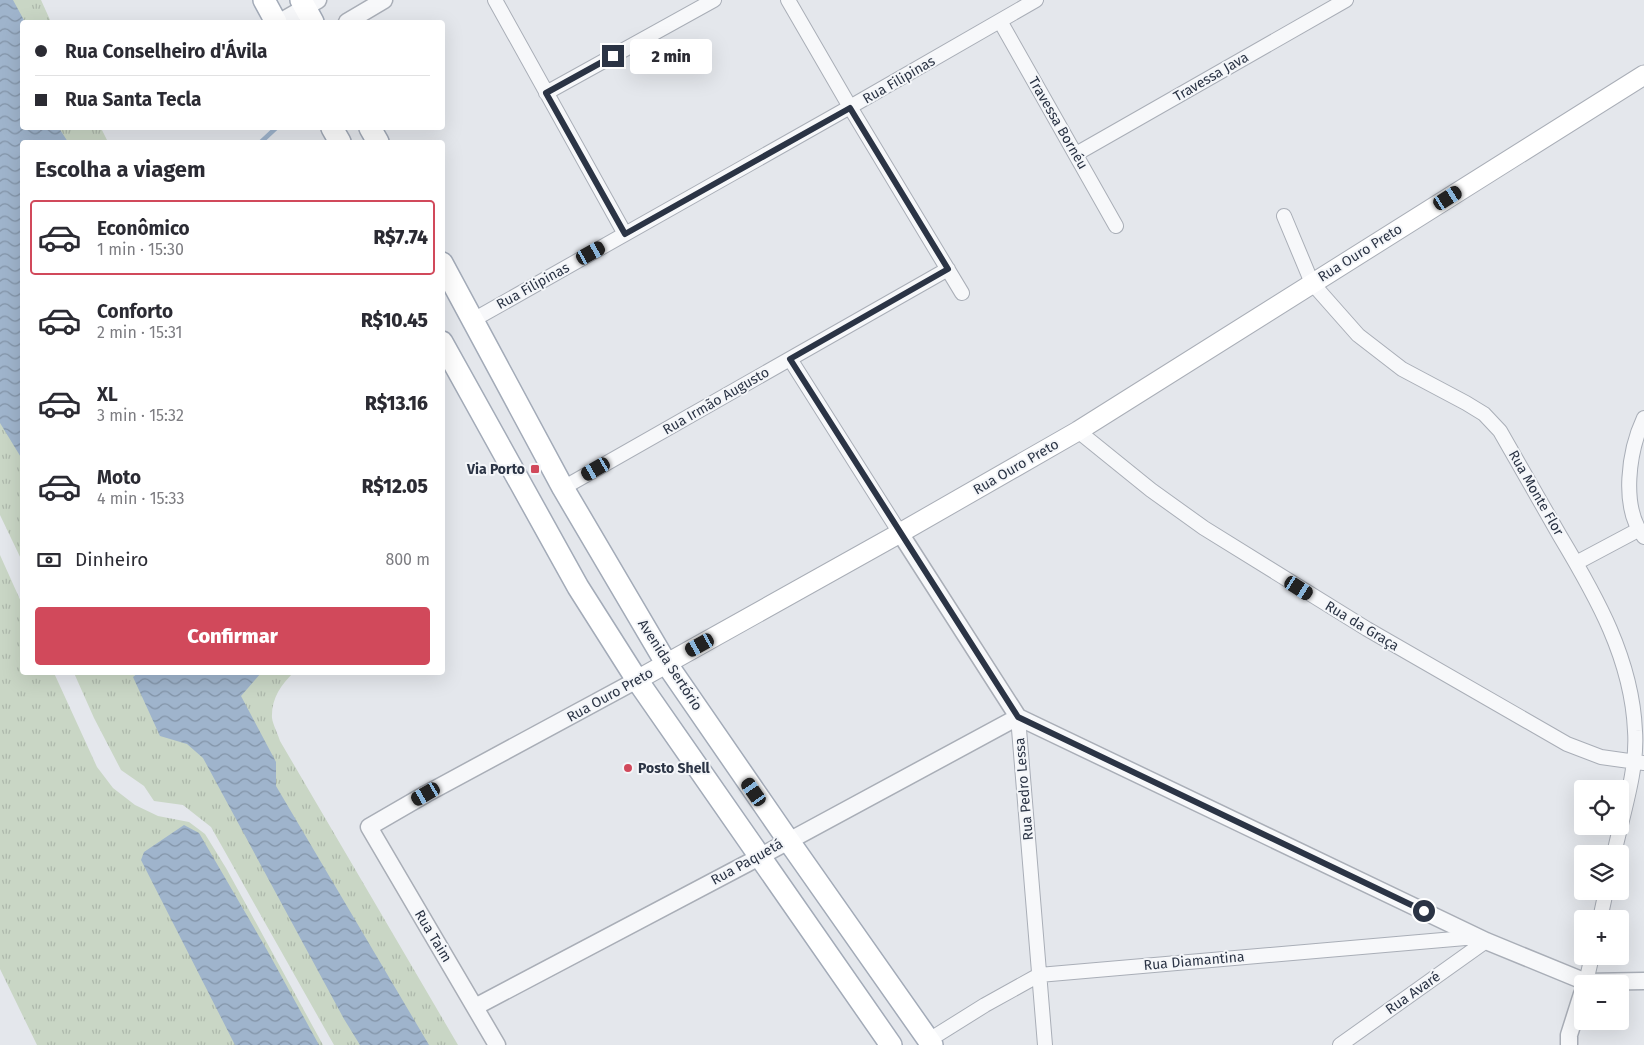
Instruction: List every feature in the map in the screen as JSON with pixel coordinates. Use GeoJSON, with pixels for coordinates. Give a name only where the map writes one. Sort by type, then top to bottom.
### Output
{"type":"FeatureCollection","features":[{"type":"Feature","properties":{"kind":"main road"},"geometry":{"type":"LineString","coordinates":[[264,0],[277,20]]}},
{"type":"Feature","properties":{"kind":"main road","name":"Rua Ouro Preto"},"geometry":{"type":"LineString","coordinates":[[637,680],[1078,431],[1312,282],[1644,75]]}},
{"type":"Feature","properties":{"kind":"main road","name":"Avenida Sertório"},"geometry":{"type":"LineString","coordinates":[[445,269],[563,488],[666,663],[931,1043]]}},
{"type":"Feature","properties":{"kind":"main road"},"geometry":{"type":"LineString","coordinates":[[445,347],[578,586],[637,680],[891,1045]]}},
{"type":"Feature","properties":{"kind":"street"},"geometry":{"type":"LineString","coordinates":[[350,20],[384,0]]}},
{"type":"Feature","properties":{"kind":"street"},"geometry":{"type":"LineString","coordinates":[[495,0],[625,234]]}},
{"type":"Feature","properties":{"kind":"street"},"geometry":{"type":"LineString","coordinates":[[546,93],[714,0]]}},
{"type":"Feature","properties":{"kind":"street"},"geometry":{"type":"LineString","coordinates":[[788,0],[850,108],[962,293]]}},
{"type":"Feature","properties":{"kind":"street","name":"Rua Filipinas"},"geometry":{"type":"LineString","coordinates":[[473,320],[850,108],[1036,0]]}},
{"type":"Feature","properties":{"kind":"street","name":"Travessa Java"},"geometry":{"type":"LineString","coordinates":[[1076,154],[1346,0]]}},
{"type":"Feature","properties":{"kind":"street"},"geometry":{"type":"LineString","coordinates":[[282,20],[309,8]]}},
{"type":"Feature","properties":{"kind":"street","name":"Travessa Bornéu"},"geometry":{"type":"LineString","coordinates":[[1000,21],[1116,226]]}},
{"type":"Feature","properties":{"kind":"street","name":"Rua Monte Flor"},"geometry":{"type":"LineString","coordinates":[[1284,216],[1312,282],[1358,335],[1402,369],[1484,414],[1500,431],[1576,563],[1607,622],[1621,655],[1632,698],[1639,763],[1616,845]]}},
{"type":"Feature","properties":{"kind":"street","name":"Rua Irmão Augusto"},"geometry":{"type":"LineString","coordinates":[[563,488],[948,269]]}},
{"type":"Feature","properties":{"kind":"street","name":"Rua Pedro Lessa"},"geometry":{"type":"LineString","coordinates":[[790,359],[1018,717],[1045,1045]]}},
{"type":"Feature","properties":{"kind":"street"},"geometry":{"type":"LineString","coordinates":[[1576,563],[1641,534],[1630,501],[1629,472],[1631,454],[1644,418]]}},
{"type":"Feature","properties":{"kind":"street","name":"Rua da Graça"},"geometry":{"type":"LineString","coordinates":[[1078,431],[1151,490],[1204,528],[1367,630],[1567,744],[1601,757],[1639,763]]}},
{"type":"Feature","properties":{"kind":"street","name":"Rua Ouro Preto"},"geometry":{"type":"LineString","coordinates":[[369,827],[426,794],[637,680]]}},
{"type":"Feature","properties":{"kind":"street"},"geometry":{"type":"LineString","coordinates":[[1018,717],[1574,982]]}},
{"type":"Feature","properties":{"kind":"street","name":"Rua Paquetá"},"geometry":{"type":"LineString","coordinates":[[475,1007],[1018,717]]}},
{"type":"Feature","properties":{"kind":"street","name":"Rua Taim"},"geometry":{"type":"LineString","coordinates":[[369,827],[497,1045]]}},
{"type":"Feature","properties":{"kind":"street","name":"Rua Diamantina"},"geometry":{"type":"LineString","coordinates":[[931,1043],[985,1005],[1040,975],[1482,939]]}},
{"type":"Feature","properties":{"kind":"street","name":"Rua Avaré"},"geometry":{"type":"LineString","coordinates":[[1340,1045],[1482,939]]}},
{"type":"Feature","properties":{"kind":"street"},"geometry":{"type":"LineString","coordinates":[[1629,983],[1644,981]]}},
{"type":"Feature","properties":{"kind":"street"},"geometry":{"type":"LineString","coordinates":[[1569,1045],[1574,1022]]}},
{"type":"Feature","properties":{"kind":"green space"},"geometry":{"type":"Polygon","coordinates":[[[0,0],[41,0],[50,20],[20,20],[20,130],[102,130],[107,140],[20,140],[20,557],[0,515],[0,0]]]}},
{"type":"Feature","properties":{"kind":"green space"},"geometry":{"type":"Polygon","coordinates":[[[0,555],[20,600],[20,675],[55,675],[97,767],[113,788],[135,805],[158,816],[189,822],[205,834],[226,868],[323,1045],[37,1045],[0,969],[0,555]]]}},
{"type":"Feature","properties":{"kind":"green space"},"geometry":{"type":"Polygon","coordinates":[[[75,675],[291,675],[281,688],[273,705],[273,724],[280,741],[458,1045],[334,1045],[211,827],[183,805],[154,801],[144,786],[121,770],[94,718],[75,675]]]}},
{"type":"Feature","properties":{"kind":"water"},"geometry":{"type":"Polygon","coordinates":[[[0,0],[13,0],[24,20],[20,20],[20,130],[60,130],[67,140],[20,140],[20,456],[0,423],[0,0]]]}},
{"type":"Feature","properties":{"kind":"water"},"geometry":{"type":"Polygon","coordinates":[[[136,675],[259,675],[241,696],[276,762],[276,786],[429,1045],[360,1045],[344,1019],[203,758],[187,744],[160,736],[133,677],[136,675]]]}},
{"type":"Feature","properties":{"kind":"water"},"geometry":{"type":"Polygon","coordinates":[[[184,825],[199,833],[267,950],[319,1045],[235,1045],[141,860],[144,852],[184,825]]]}},
{"type":"Feature","properties":{"kind":"waterway"},"geometry":{"type":"LineString","coordinates":[[263,140],[274,130]]}},
{"type":"Feature","properties":{"kind":"place","name":"Via Porto"},"geometry":{"type":"Point","coordinates":[535,469]}},
{"type":"Feature","properties":{"kind":"place","name":"Posto Shell"},"geometry":{"type":"Point","coordinates":[628,768]}},
{"type":"Feature","properties":{"kind":"route"},"geometry":{"type":"LineString","coordinates":[[613,56],[546,93],[625,234],[850,108],[948,269],[790,359],[1018,717],[1424,911]]}}]}
